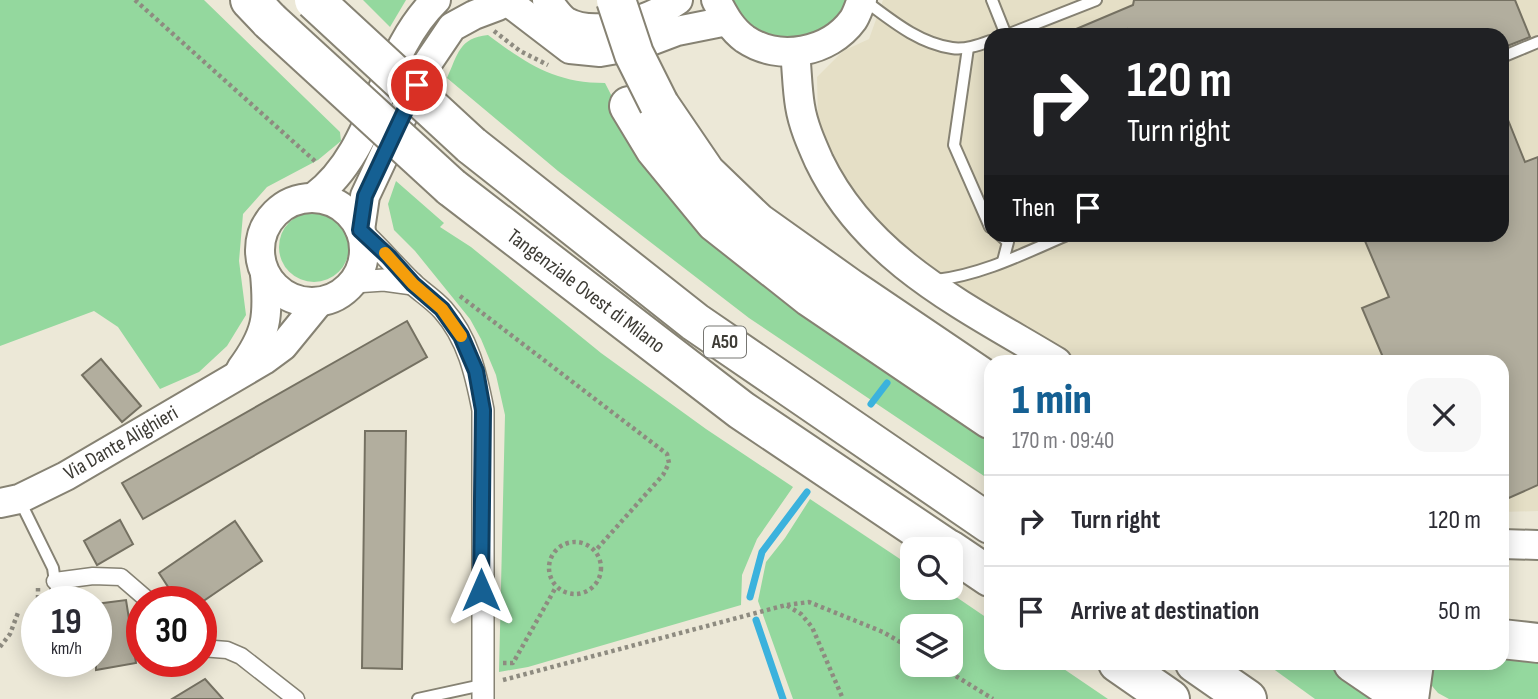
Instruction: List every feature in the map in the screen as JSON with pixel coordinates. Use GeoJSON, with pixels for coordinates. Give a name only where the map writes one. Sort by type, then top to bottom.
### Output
{"type":"FeatureCollection","features":[{"type":"Feature","properties":{"kind":"highway","name":"Tangenziale Ovest di Milano"},"geometry":{"type":"LineString","coordinates":[[314,0],[471,145],[695,322],[984,520]]}},
{"type":"Feature","properties":{"kind":"highway"},"geometry":{"type":"LineString","coordinates":[[592,0],[599,30],[657,102],[747,188],[819,265],[984,379]]}},
{"type":"Feature","properties":{"kind":"highway"},"geometry":{"type":"LineString","coordinates":[[615,0],[634,54],[657,102]]}},
{"type":"Feature","properties":{"kind":"highway"},"geometry":{"type":"LineString","coordinates":[[643,0],[659,46],[655,149],[715,222],[810,297],[984,415]]}},
{"type":"Feature","properties":{"kind":"highway","name":"Tangenziale Ovest di Milano"},"geometry":{"type":"LineString","coordinates":[[260,11],[451,187],[741,410],[931,537]]}},
{"type":"Feature","properties":{"kind":"highway","name":"Tangenziale Ovest di Milano"},"geometry":{"type":"LineString","coordinates":[[963,559],[984,573]]}},
{"type":"Feature","properties":{"kind":"highway"},"geometry":{"type":"LineString","coordinates":[[1509,640],[1538,643]]}},
{"type":"Feature","properties":{"kind":"highway"},"geometry":{"type":"LineString","coordinates":[[1112,670],[1145,699]]}},
{"type":"Feature","properties":{"kind":"highway"},"geometry":{"type":"LineString","coordinates":[[1128,670],[1170,699]]}},
{"type":"Feature","properties":{"kind":"highway"},"geometry":{"type":"LineString","coordinates":[[1205,670],[1247,699]]}},
{"type":"Feature","properties":{"kind":"highway"},"geometry":{"type":"LineString","coordinates":[[1364,670],[1407,699],[1413,670]]}},
{"type":"Feature","properties":{"kind":"street"},"geometry":{"type":"LineString","coordinates":[[314,197],[337,177],[354,150],[404,42],[436,0]]}},
{"type":"Feature","properties":{"kind":"street"},"geometry":{"type":"LineString","coordinates":[[547,0],[563,20],[583,28],[636,22],[678,0]]}},
{"type":"Feature","properties":{"kind":"street"},"geometry":{"type":"LineString","coordinates":[[360,230],[365,196],[427,64],[452,27],[474,15],[502,3],[570,49],[600,52],[640,45],[721,10],[746,39],[769,50],[795,52],[817,47],[837,36],[853,20],[863,0]]}},
{"type":"Feature","properties":{"kind":"street"},"geometry":{"type":"LineString","coordinates":[[795,52],[800,106],[809,140],[826,176],[851,214],[874,240],[924,282],[1044,355]]}},
{"type":"Feature","properties":{"kind":"street"},"geometry":{"type":"LineString","coordinates":[[314,197],[333,202],[350,213],[360,230],[364,257],[360,270],[354,282],[332,298],[319,302],[303,302],[288,297],[275,287],[265,274],[260,257],[260,239],[267,221],[279,208],[296,199],[314,197]]}},
{"type":"Feature","properties":{"kind":"street"},"geometry":{"type":"LineString","coordinates":[[360,230],[413,284],[442,309],[461,336],[476,371],[483,410],[482,683]]}},
{"type":"Feature","properties":{"kind":"street","name":"Via Dante Alighieri"},"geometry":{"type":"LineString","coordinates":[[238,374],[262,336],[267,309],[265,274]]}},
{"type":"Feature","properties":{"kind":"street"},"geometry":{"type":"LineString","coordinates":[[354,282],[384,279],[413,284]]}},
{"type":"Feature","properties":{"kind":"street","name":"Via Dante Alighieri"},"geometry":{"type":"LineString","coordinates":[[10,501],[65,476],[264,360],[283,346],[319,302]]}},
{"type":"Feature","properties":{"kind":"street"},"geometry":{"type":"LineString","coordinates":[[1509,544],[1538,545]]}},
{"type":"Feature","properties":{"kind":"street"},"geometry":{"type":"LineString","coordinates":[[55,581],[93,576],[121,577],[131,586]]}},
{"type":"Feature","properties":{"kind":"street"},"geometry":{"type":"LineString","coordinates":[[217,649],[241,656],[296,699]]}},
{"type":"Feature","properties":{"kind":"lane"},"geometry":{"type":"LineString","coordinates":[[863,0],[911,34],[953,49],[984,43]]}},
{"type":"Feature","properties":{"kind":"lane"},"geometry":{"type":"LineString","coordinates":[[992,0],[1003,28]]}},
{"type":"Feature","properties":{"kind":"lane"},"geometry":{"type":"LineString","coordinates":[[1024,28],[1096,0]]}},
{"type":"Feature","properties":{"kind":"lane"},"geometry":{"type":"LineString","coordinates":[[1509,54],[1538,41]]}},
{"type":"Feature","properties":{"kind":"lane"},"geometry":{"type":"LineString","coordinates":[[968,48],[954,145],[984,213]]}},
{"type":"Feature","properties":{"kind":"lane"},"geometry":{"type":"LineString","coordinates":[[1003,261],[1007,242]]}},
{"type":"Feature","properties":{"kind":"lane"},"geometry":{"type":"LineString","coordinates":[[924,282],[951,279],[1049,242]]}},
{"type":"Feature","properties":{"kind":"lane"},"geometry":{"type":"LineString","coordinates":[[10,501],[53,568],[56,586]]}},
{"type":"Feature","properties":{"kind":"lane"},"geometry":{"type":"LineString","coordinates":[[418,699],[482,683]]}},
{"type":"Feature","properties":{"kind":"path"},"geometry":{"type":"LineString","coordinates":[[135,0],[303,153],[337,177]]}},
{"type":"Feature","properties":{"kind":"path"},"geometry":{"type":"LineString","coordinates":[[459,295],[667,454],[669,463],[663,474],[596,550]]}},
{"type":"Feature","properties":{"kind":"path"},"geometry":{"type":"LineString","coordinates":[[581,542],[596,550],[601,559],[602,573],[595,587],[580,595],[567,594],[556,587],[550,578],[549,566],[554,552],[564,544],[581,542]]}},
{"type":"Feature","properties":{"kind":"path"},"geometry":{"type":"LineString","coordinates":[[482,683],[513,663],[556,587]]}},
{"type":"Feature","properties":{"kind":"path"},"geometry":{"type":"LineString","coordinates":[[482,683],[786,605],[809,602],[883,632],[900,642]]}},
{"type":"Feature","properties":{"kind":"path"},"geometry":{"type":"LineString","coordinates":[[786,605],[801,614],[812,627],[843,699]]}},
{"type":"Feature","properties":{"kind":"path"},"geometry":{"type":"LineString","coordinates":[[0,647],[10,634],[19,610]]}},
{"type":"Feature","properties":{"kind":"path"},"geometry":{"type":"LineString","coordinates":[[957,677],[993,699]]}},
{"type":"Feature","properties":{"kind":"shaded area"},"geometry":{"type":"Polygon","coordinates":[[[883,0],[1538,0],[1538,511],[1509,512],[1509,355],[1065,355],[952,285],[896,241],[851,189],[831,153],[818,119],[817,77],[843,51],[869,39],[883,0]]]}},
{"type":"Feature","properties":{"kind":"green space"},"geometry":{"type":"Polygon","coordinates":[[[0,0],[204,0],[340,132],[341,141],[318,160],[267,187],[243,214],[239,261],[246,315],[227,346],[199,372],[160,389],[118,327],[94,311],[0,346],[0,0]]]}},
{"type":"Feature","properties":{"kind":"green space"},"geometry":{"type":"Polygon","coordinates":[[[363,0],[406,0],[390,27],[363,0]]]}},
{"type":"Feature","properties":{"kind":"green space"},"geometry":{"type":"Polygon","coordinates":[[[731,0],[848,0],[823,29],[806,37],[793,39],[767,35],[756,29],[737,12],[731,0]]]}},
{"type":"Feature","properties":{"kind":"green space"},"geometry":{"type":"Polygon","coordinates":[[[488,35],[542,70],[571,80],[605,83],[624,120],[984,430],[984,476],[749,318],[558,171],[447,78],[461,49],[478,37],[488,35]]]}},
{"type":"Feature","properties":{"kind":"green space"},"geometry":{"type":"Polygon","coordinates":[[[396,181],[444,223],[440,227],[471,247],[601,353],[706,429],[793,487],[757,539],[742,575],[741,605],[528,667],[499,672],[505,415],[496,375],[470,319],[415,251],[394,230],[388,204],[396,181]]]}},
{"type":"Feature","properties":{"kind":"green space"},"geometry":{"type":"Polygon","coordinates":[[[314,212],[333,218],[343,228],[349,247],[343,266],[333,276],[314,282],[295,276],[285,266],[279,247],[285,228],[295,218],[314,212]]]}},
{"type":"Feature","properties":{"kind":"green space"},"geometry":{"type":"Polygon","coordinates":[[[810,499],[900,559],[900,600],[961,600],[984,616],[984,670],[1065,670],[1108,699],[793,699],[758,601],[766,562],[810,499]]]}},
{"type":"Feature","properties":{"kind":"green space"},"geometry":{"type":"Polygon","coordinates":[[[1509,653],[1538,656],[1538,699],[1449,699],[1438,693],[1427,680],[1428,670],[1509,670],[1509,653]]]}},
{"type":"Feature","properties":{"kind":"green space"},"geometry":{"type":"Polygon","coordinates":[[[1275,670],[1344,670],[1384,699],[1315,699],[1275,670]]]}},
{"type":"Feature","properties":{"kind":"building"},"geometry":{"type":"Polygon","coordinates":[[[1134,0],[1515,0],[1530,37],[1509,45],[1509,28],[1079,28],[1133,5],[1134,0]]]}},
{"type":"Feature","properties":{"kind":"building"},"geometry":{"type":"Polygon","coordinates":[[[1509,122],[1525,162],[1538,157],[1538,485],[1509,498],[1509,355],[1382,355],[1362,308],[1389,297],[1365,242],[1509,242],[1509,122]]]}},
{"type":"Feature","properties":{"kind":"building"},"geometry":{"type":"Polygon","coordinates":[[[407,321],[427,357],[143,519],[122,483],[407,321]]]}},
{"type":"Feature","properties":{"kind":"building"},"geometry":{"type":"Polygon","coordinates":[[[101,359],[141,406],[122,422],[82,375],[101,359]]]}},
{"type":"Feature","properties":{"kind":"building"},"geometry":{"type":"Polygon","coordinates":[[[365,431],[406,431],[402,669],[362,668],[365,431]]]}},
{"type":"Feature","properties":{"kind":"building"},"geometry":{"type":"Polygon","coordinates":[[[120,520],[133,544],[97,565],[84,541],[120,520]]]}},
{"type":"Feature","properties":{"kind":"building"},"geometry":{"type":"Polygon","coordinates":[[[235,521],[262,561],[217,592],[217,586],[168,586],[159,573],[235,521]]]}},
{"type":"Feature","properties":{"kind":"building"},"geometry":{"type":"Polygon","coordinates":[[[126,600],[126,665],[112,667],[112,602],[126,600]]]}},
{"type":"Feature","properties":{"kind":"building"},"geometry":{"type":"Polygon","coordinates":[[[205,679],[223,699],[172,699],[205,679]]]}},
{"type":"Feature","properties":{"kind":"waterway"},"geometry":{"type":"LineString","coordinates":[[871,404],[887,383]]}},
{"type":"Feature","properties":{"kind":"waterway"},"geometry":{"type":"LineString","coordinates":[[750,597],[762,552],[807,492]]}},
{"type":"Feature","properties":{"kind":"waterway"},"geometry":{"type":"LineString","coordinates":[[756,620],[783,699]]}},
{"type":"Feature","properties":{"kind":"slow traffic"},"geometry":{"type":"LineString","coordinates":[[385,253],[413,284],[442,309],[461,336]]}},
{"type":"Feature","properties":{"kind":"route"},"geometry":{"type":"LineString","coordinates":[[417,85],[365,196],[360,230],[413,284],[442,309],[461,336],[476,371],[483,410],[481,590]]}}]}
